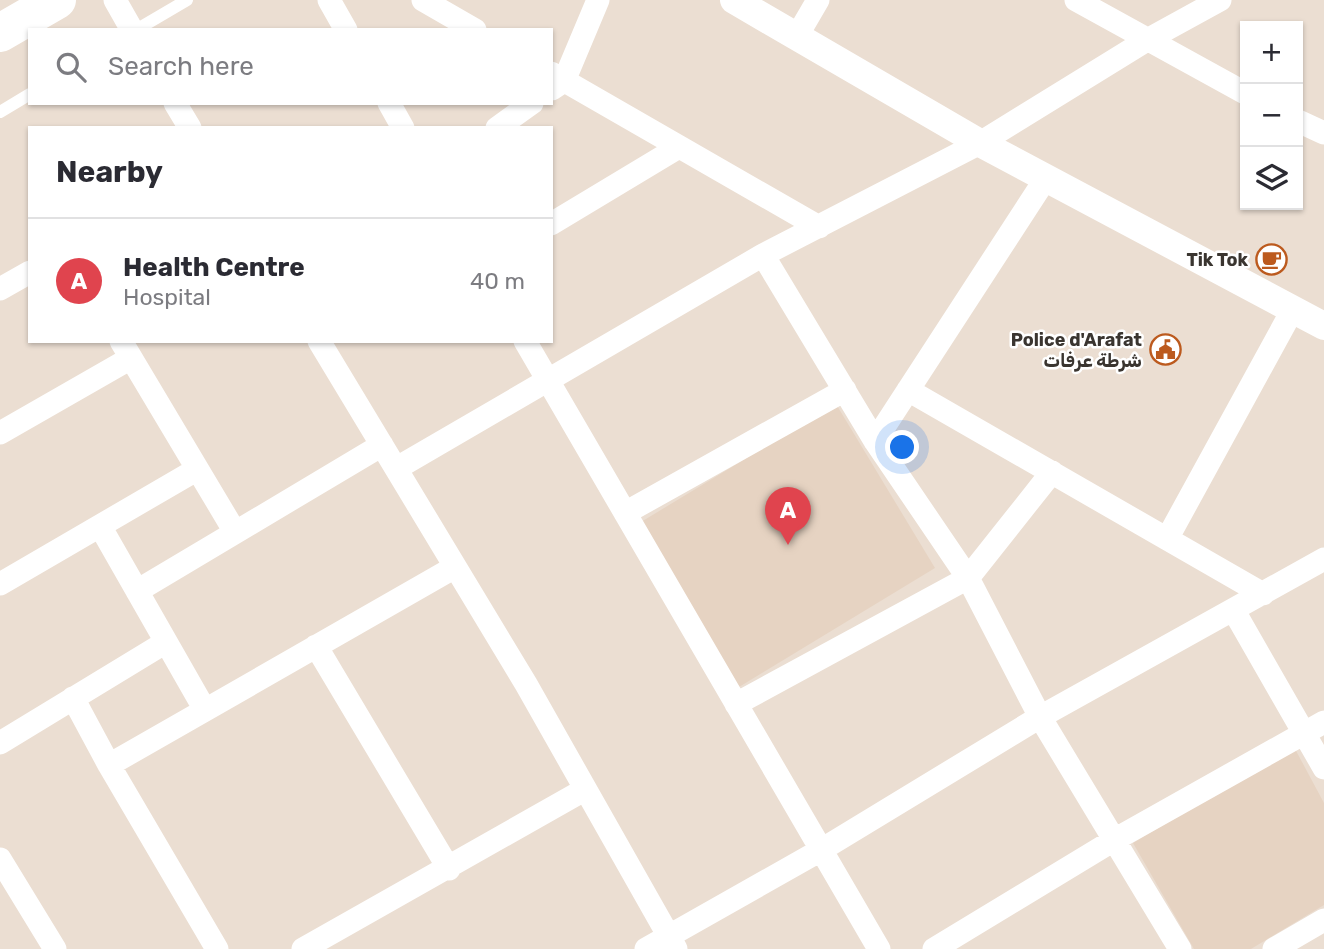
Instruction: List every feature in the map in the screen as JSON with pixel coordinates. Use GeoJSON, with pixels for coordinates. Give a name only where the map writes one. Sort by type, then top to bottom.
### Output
{"type":"FeatureCollection","features":[{"type":"Feature","properties":{"kind":"highway"},"geometry":{"type":"LineString","coordinates":[[0,33],[57,0]]}},
{"type":"Feature","properties":{"kind":"street"},"geometry":{"type":"LineString","coordinates":[[115,0],[133,28]]}},
{"type":"Feature","properties":{"kind":"street"},"geometry":{"type":"LineString","coordinates":[[328,0],[345,28]]}},
{"type":"Feature","properties":{"kind":"street"},"geometry":{"type":"LineString","coordinates":[[423,0],[472,28]]}},
{"type":"Feature","properties":{"kind":"street"},"geometry":{"type":"LineString","coordinates":[[598,0],[556,81],[819,227]]}},
{"type":"Feature","properties":{"kind":"street"},"geometry":{"type":"LineString","coordinates":[[734,0],[980,143],[1324,326]]}},
{"type":"Feature","properties":{"kind":"street"},"geometry":{"type":"LineString","coordinates":[[797,36],[818,0]]}},
{"type":"Feature","properties":{"kind":"street"},"geometry":{"type":"LineString","coordinates":[[1076,0],[1240,90]]}},
{"type":"Feature","properties":{"kind":"street"},"geometry":{"type":"LineString","coordinates":[[397,468],[763,255],[980,143],[1147,40],[1220,0]]}},
{"type":"Feature","properties":{"kind":"street"},"geometry":{"type":"LineString","coordinates":[[176,105],[189,126]]}},
{"type":"Feature","properties":{"kind":"street"},"geometry":{"type":"LineString","coordinates":[[390,105],[402,126]]}},
{"type":"Feature","properties":{"kind":"street"},"geometry":{"type":"LineString","coordinates":[[500,126],[529,105]]}},
{"type":"Feature","properties":{"kind":"street"},"geometry":{"type":"LineString","coordinates":[[1303,120],[1324,110]]}},
{"type":"Feature","properties":{"kind":"street"},"geometry":{"type":"LineString","coordinates":[[1303,124],[1324,134]]}},
{"type":"Feature","properties":{"kind":"street"},"geometry":{"type":"LineString","coordinates":[[553,223],[679,147]]}},
{"type":"Feature","properties":{"kind":"street"},"geometry":{"type":"LineString","coordinates":[[875,441],[1046,178]]}},
{"type":"Feature","properties":{"kind":"street"},"geometry":{"type":"LineString","coordinates":[[763,255],[875,441],[968,578],[1040,717],[1114,840],[1170,946]]}},
{"type":"Feature","properties":{"kind":"street"},"geometry":{"type":"LineString","coordinates":[[0,289],[28,273]]}},
{"type":"Feature","properties":{"kind":"street"},"geometry":{"type":"LineString","coordinates":[[1167,539],[1293,309]]}},
{"type":"Feature","properties":{"kind":"street"},"geometry":{"type":"LineString","coordinates":[[319,343],[526,684],[673,943]]}},
{"type":"Feature","properties":{"kind":"street"},"geometry":{"type":"LineString","coordinates":[[527,343],[879,949]]}},
{"type":"Feature","properties":{"kind":"street"},"geometry":{"type":"LineString","coordinates":[[0,433],[126,350],[235,532]]}},
{"type":"Feature","properties":{"kind":"street"},"geometry":{"type":"LineString","coordinates":[[625,513],[845,390]]}},
{"type":"Feature","properties":{"kind":"street"},"geometry":{"type":"LineString","coordinates":[[908,390],[1263,594]]}},
{"type":"Feature","properties":{"kind":"street"},"geometry":{"type":"LineString","coordinates":[[138,591],[382,445]]}},
{"type":"Feature","properties":{"kind":"street"},"geometry":{"type":"LineString","coordinates":[[0,584],[196,470]]}},
{"type":"Feature","properties":{"kind":"street"},"geometry":{"type":"LineString","coordinates":[[736,704],[968,578],[1052,472]]}},
{"type":"Feature","properties":{"kind":"street"},"geometry":{"type":"LineString","coordinates":[[100,526],[205,710]]}},
{"type":"Feature","properties":{"kind":"street"},"geometry":{"type":"LineString","coordinates":[[646,949],[673,943],[1040,717],[1324,559]]}},
{"type":"Feature","properties":{"kind":"street"},"geometry":{"type":"LineString","coordinates":[[109,765],[455,567]]}},
{"type":"Feature","properties":{"kind":"street"},"geometry":{"type":"LineString","coordinates":[[1234,611],[1315,728],[1324,768]]}},
{"type":"Feature","properties":{"kind":"street"},"geometry":{"type":"LineString","coordinates":[[0,743],[166,642]]}},
{"type":"Feature","properties":{"kind":"street"},"geometry":{"type":"LineString","coordinates":[[316,646],[449,869]]}},
{"type":"Feature","properties":{"kind":"street"},"geometry":{"type":"LineString","coordinates":[[73,698],[109,765],[217,949]]}},
{"type":"Feature","properties":{"kind":"street"},"geometry":{"type":"LineString","coordinates":[[934,949],[1114,840],[1315,728]]}},
{"type":"Feature","properties":{"kind":"street"},"geometry":{"type":"LineString","coordinates":[[303,949],[449,869],[584,790]]}},
{"type":"Feature","properties":{"kind":"street"},"geometry":{"type":"LineString","coordinates":[[0,859],[55,949]]}},
{"type":"Feature","properties":{"kind":"street"},"geometry":{"type":"LineString","coordinates":[[1274,949],[1324,920]]}},
{"type":"Feature","properties":{"kind":"lane"},"geometry":{"type":"LineString","coordinates":[[138,28],[187,0]]}},
{"type":"Feature","properties":{"kind":"lane"},"geometry":{"type":"LineString","coordinates":[[0,112],[28,95]]}},
{"type":"Feature","properties":{"kind":"shaded area"},"geometry":{"type":"Polygon","coordinates":[[[836,404],[935,568],[739,687],[641,522],[836,404]]]}},
{"type":"Feature","properties":{"kind":"shaded area"},"geometry":{"type":"Polygon","coordinates":[[[1294,747],[1324,803],[1324,905],[1251,949],[1194,949],[1133,843],[1294,747]]]}},
{"type":"Feature","properties":{"kind":"place","name":"Tik Tok"},"geometry":{"type":"Point","coordinates":[1271,260]}},
{"type":"Feature","properties":{"kind":"place","name":"Police d'Arafat شرطة عرفات"},"geometry":{"type":"Point","coordinates":[1165,350]}},
{"type":"Feature","properties":{"kind":"place","name":"Health Centre"},"geometry":{"type":"Point","coordinates":[788,545]}}]}
